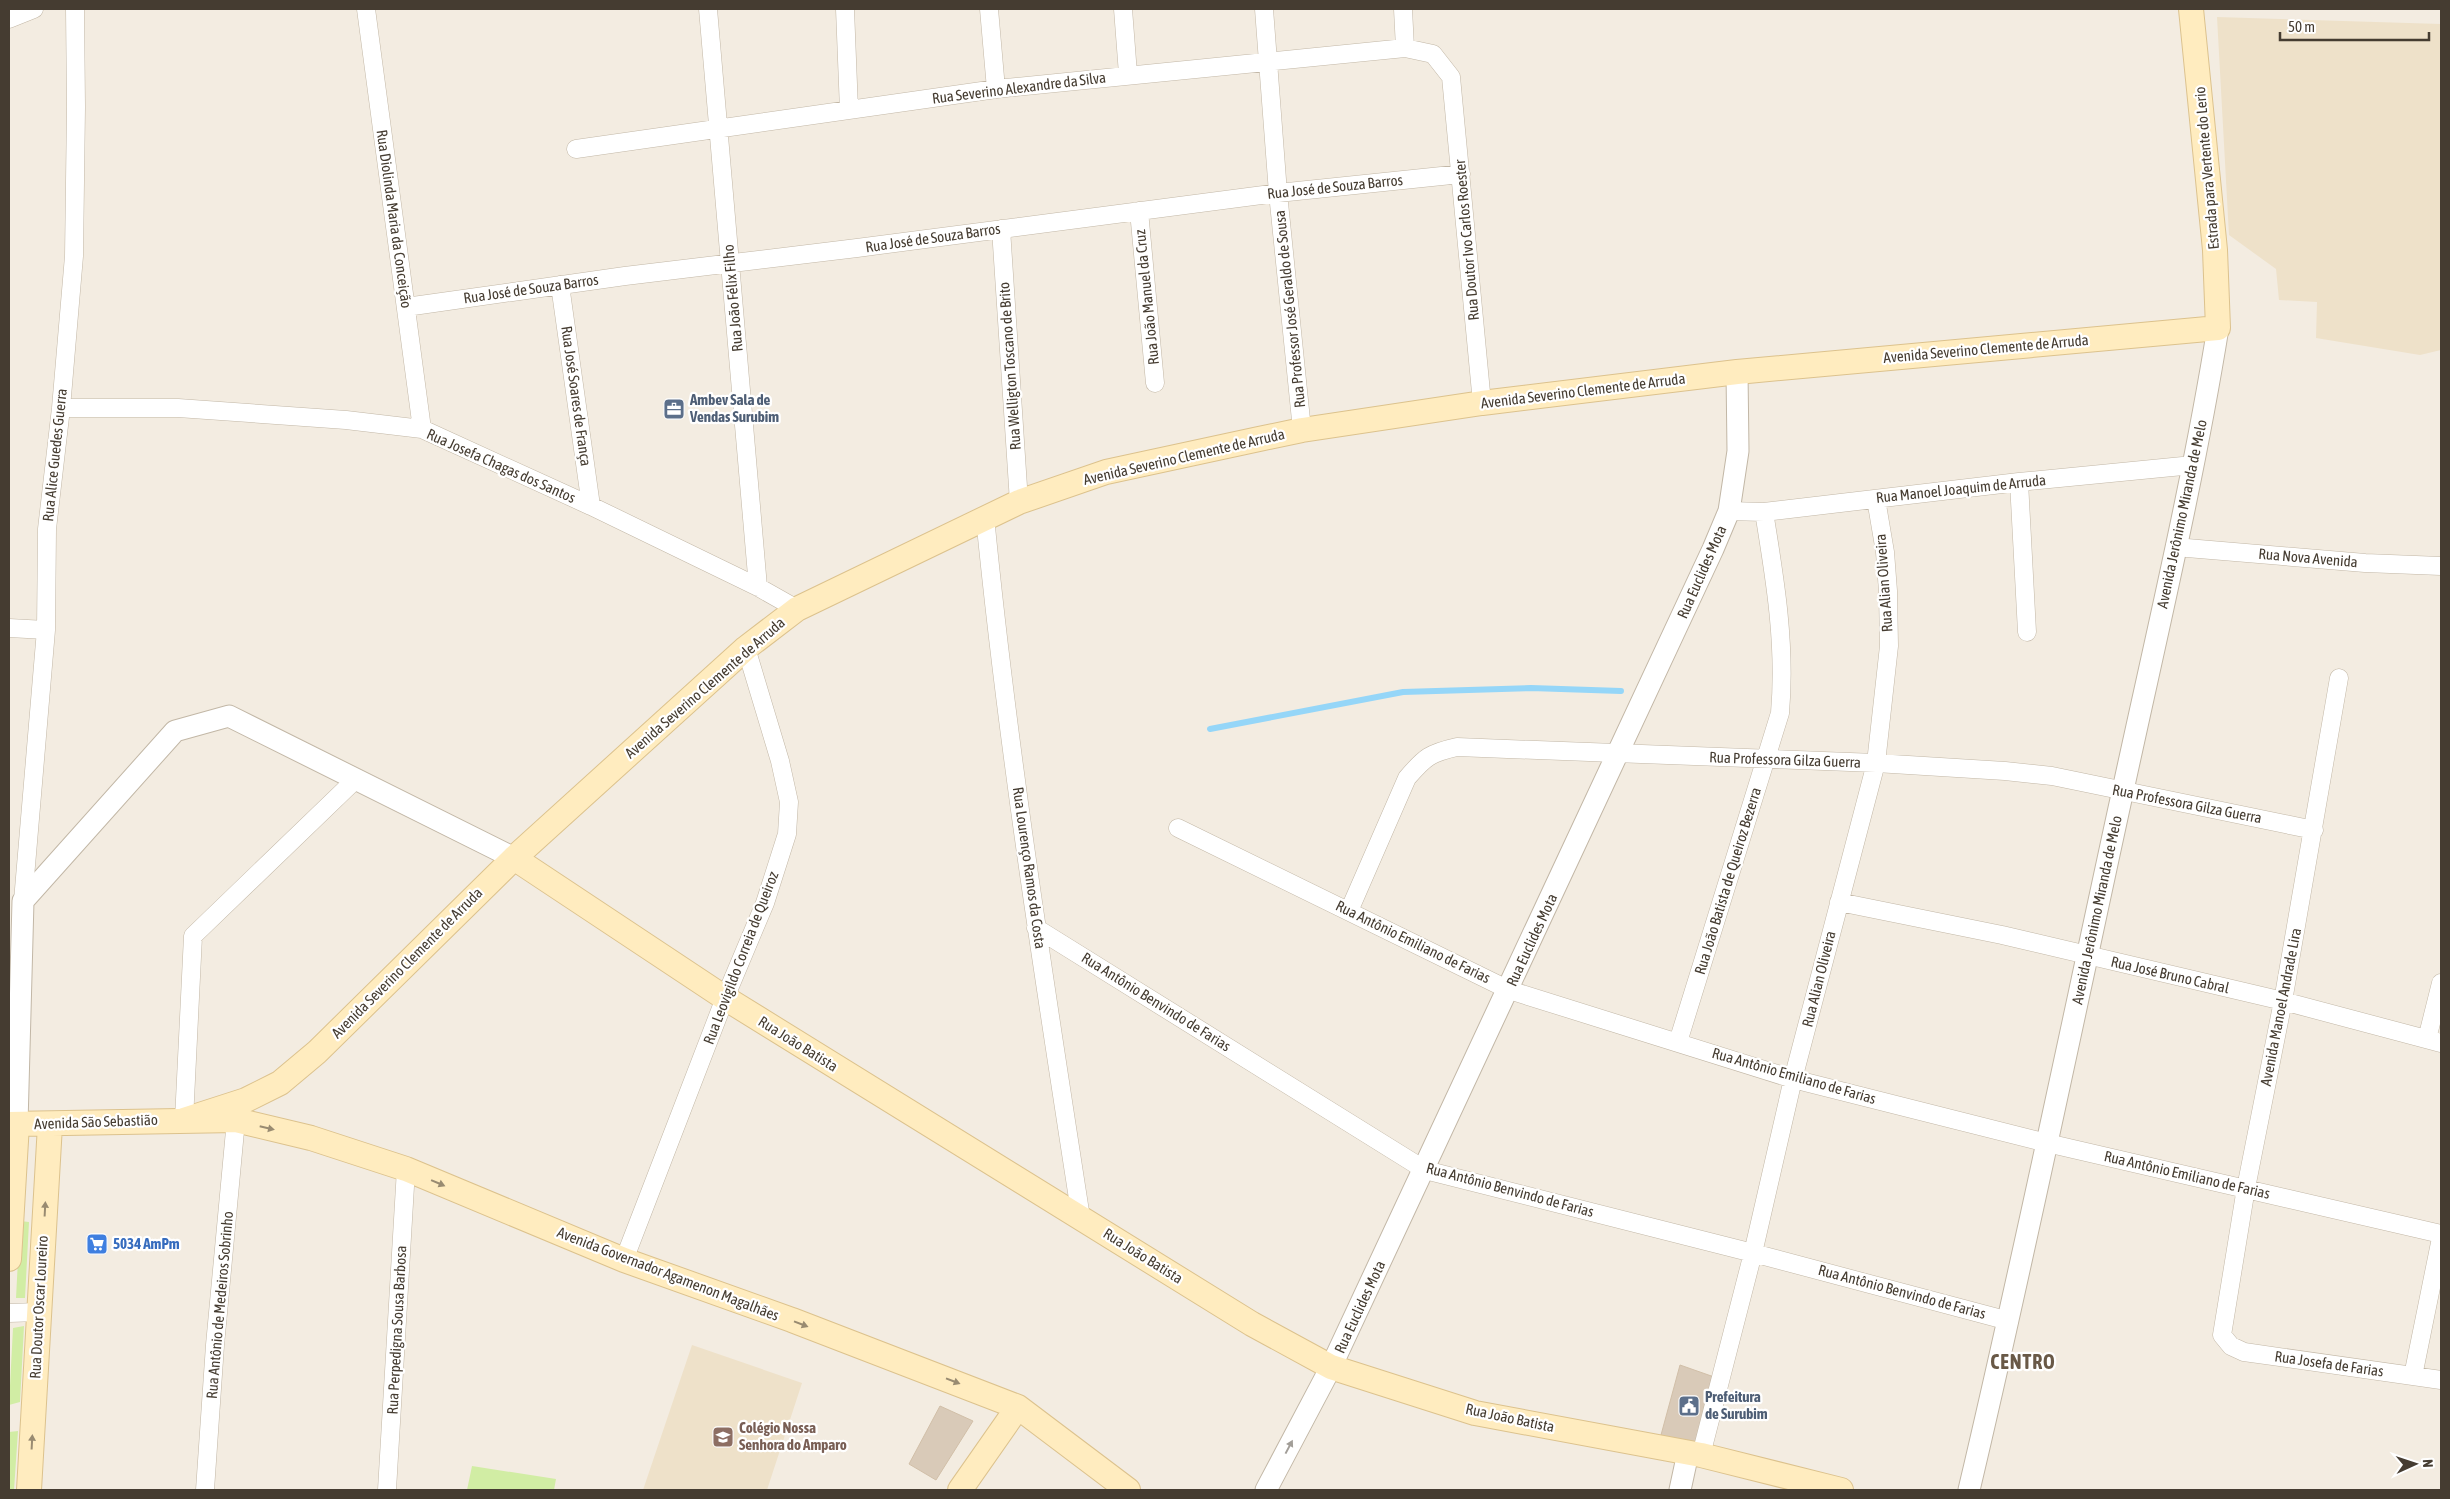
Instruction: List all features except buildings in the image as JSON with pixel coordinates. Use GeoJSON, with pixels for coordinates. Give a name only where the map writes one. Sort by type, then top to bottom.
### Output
{"type":"FeatureCollection","features":[{"type":"Feature","properties":{"kind":"main road","name":"Estrada para Vertente do Lerio"},"geometry":{"type":"LineString","coordinates":[[2192,9],[2215,250],[2218,328]]}},
{"type":"Feature","properties":{"kind":"main road","name":"Avenida Severino Clemente de Arruda"},"geometry":{"type":"LineString","coordinates":[[184,1120],[246,1100],[280,1083],[317,1052],[514,858],[746,648],[797,609],[1019,502],[1106,472],[1302,430],[1482,403],[1737,372],[2218,328]]}},
{"type":"Feature","properties":{"kind":"main road","name":"Rua João Batista"},"geometry":{"type":"LineString","coordinates":[[514,858],[725,998],[1252,1324],[1331,1367],[1474,1413],[1695,1454],[1841,1490]]}},
{"type":"Feature","properties":{"kind":"main road","name":"Avenida Governador Agamenon Magalhães"},"geometry":{"type":"LineString","coordinates":[[184,1120],[236,1120],[311,1138],[406,1169],[624,1260],[792,1320],[1018,1407],[1128,1490]]}},
{"type":"Feature","properties":{"kind":"main road","name":"Avenida São Sebastião"},"geometry":{"type":"LineString","coordinates":[[13,1124],[50,1125],[184,1120]]}},
{"type":"Feature","properties":{"kind":"main road"},"geometry":{"type":"LineString","coordinates":[[9,1259],[13,1124]]}},
{"type":"Feature","properties":{"kind":"main road","name":"Rua Doutor Oscar Loureiro"},"geometry":{"type":"LineString","coordinates":[[29,1490],[50,1125]]}},
{"type":"Feature","properties":{"kind":"main road"},"geometry":{"type":"LineString","coordinates":[[960,1490],[1018,1407]]}},
{"type":"Feature","properties":{"kind":"street"},"geometry":{"type":"LineString","coordinates":[[9,18],[34,9]]}},
{"type":"Feature","properties":{"kind":"street","name":"Rua Alice Guedes Guerra"},"geometry":{"type":"LineString","coordinates":[[16,901],[46,630],[47,529],[61,408],[74,256],[75,9]]}},
{"type":"Feature","properties":{"kind":"street","name":"Rua Diolinda Maria da Conceição"},"geometry":{"type":"LineString","coordinates":[[366,9],[422,429]]}},
{"type":"Feature","properties":{"kind":"street","name":"Rua João Félix Filho"},"geometry":{"type":"LineString","coordinates":[[708,9],[758,588]]}},
{"type":"Feature","properties":{"kind":"street"},"geometry":{"type":"LineString","coordinates":[[845,9],[850,110]]}},
{"type":"Feature","properties":{"kind":"street"},"geometry":{"type":"LineString","coordinates":[[989,9],[996,90]]}},
{"type":"Feature","properties":{"kind":"street"},"geometry":{"type":"LineString","coordinates":[[1123,9],[1128,74]]}},
{"type":"Feature","properties":{"kind":"street","name":"Rua Professor José Geraldo de Sousa"},"geometry":{"type":"LineString","coordinates":[[1264,9],[1278,193],[1302,430]]}},
{"type":"Feature","properties":{"kind":"street"},"geometry":{"type":"LineString","coordinates":[[1402,9],[1405,48]]}},
{"type":"Feature","properties":{"kind":"street","name":"Rua Severino Alexandre da Silva"},"geometry":{"type":"LineString","coordinates":[[576,149],[996,90],[1128,74],[1405,48],[1433,54],[1451,77]]}},
{"type":"Feature","properties":{"kind":"street","name":"Rua Doutor Ivo Carlos Roester"},"geometry":{"type":"LineString","coordinates":[[1451,77],[1482,403]]}},
{"type":"Feature","properties":{"kind":"street","name":"Rua José de Souza Barros"},"geometry":{"type":"LineString","coordinates":[[406,307],[560,285],[1278,193],[1461,174]]}},
{"type":"Feature","properties":{"kind":"street","name":"Rua João Manuel da Cruz"},"geometry":{"type":"LineString","coordinates":[[1139,211],[1155,382]]}},
{"type":"Feature","properties":{"kind":"street","name":"Rua Welligton Toscano de Brito"},"geometry":{"type":"LineString","coordinates":[[1001,229],[1019,502]]}},
{"type":"Feature","properties":{"kind":"street","name":"Rua José Soares de França"},"geometry":{"type":"LineString","coordinates":[[560,285],[591,506]]}},
{"type":"Feature","properties":{"kind":"street","name":"Avenida Jerônimo Miranda de Melo"},"geometry":{"type":"LineString","coordinates":[[1969,1490],[2009,1321],[2208,396],[2218,328]]}},
{"type":"Feature","properties":{"kind":"street","name":"Rua Euclides Mota"},"geometry":{"type":"LineString","coordinates":[[1266,1490],[1331,1367],[1425,1170],[1713,549],[1729,511],[1738,451],[1737,372]]}},
{"type":"Feature","properties":{"kind":"street","name":"Rua Josefa Chagas dos Santos"},"geometry":{"type":"LineString","coordinates":[[61,408],[178,408],[346,420],[422,429],[591,506],[797,609]]}},
{"type":"Feature","properties":{"kind":"street","name":"Rua Manoel Joaquim de Arruda"},"geometry":{"type":"LineString","coordinates":[[1729,511],[1764,512],[2019,482],[2193,465]]}},
{"type":"Feature","properties":{"kind":"street"},"geometry":{"type":"LineString","coordinates":[[2019,482],[2027,632]]}},
{"type":"Feature","properties":{"kind":"street","name":"Rua Alian Oliveira"},"geometry":{"type":"LineString","coordinates":[[1695,1454],[1753,1253],[1793,1079],[1876,763],[1889,646],[1885,552],[1876,499]]}},
{"type":"Feature","properties":{"kind":"street","name":"Rua João Batista de Queiroz Bezerra"},"geometry":{"type":"LineString","coordinates":[[1678,1042],[1780,713],[1783,682],[1782,643],[1776,583],[1764,512]]}},
{"type":"Feature","properties":{"kind":"street","name":"Rua Lourenço Ramos da Costa"},"geometry":{"type":"LineString","coordinates":[[985,517],[996,630],[1036,928],[1081,1218]]}},
{"type":"Feature","properties":{"kind":"street","name":"Rua Nova Avenida"},"geometry":{"type":"LineString","coordinates":[[2175,547],[2365,563],[2441,566]]}},
{"type":"Feature","properties":{"kind":"street"},"geometry":{"type":"LineString","coordinates":[[9,628],[46,630]]}},
{"type":"Feature","properties":{"kind":"street","name":"Rua Leovigildo Correia de Queiroz"},"geometry":{"type":"LineString","coordinates":[[624,1260],[725,998],[765,903],[787,834],[788,802],[780,761],[746,648]]}},
{"type":"Feature","properties":{"kind":"street","name":"Avenida Manoel Andrade Lira"},"geometry":{"type":"LineString","coordinates":[[2222,1335],[2246,1188],[2283,1001],[2339,678]]}},
{"type":"Feature","properties":{"kind":"street"},"geometry":{"type":"LineString","coordinates":[[13,1124],[16,901],[175,731],[229,716],[514,858]]}},
{"type":"Feature","properties":{"kind":"street","name":"Rua Professora Gilza Guerra"},"geometry":{"type":"LineString","coordinates":[[1349,911],[1407,778],[1418,765],[1433,753],[1457,747],[1962,767],[2052,776],[2122,792],[2314,830]]}},
{"type":"Feature","properties":{"kind":"street"},"geometry":{"type":"LineString","coordinates":[[184,1120],[193,936],[356,780]]}},
{"type":"Feature","properties":{"kind":"street","name":"Rua Antônio Emiliano de Farias"},"geometry":{"type":"LineString","coordinates":[[1178,828],[1509,990],[1793,1079],[2047,1143],[2246,1188],[2441,1236]]}},
{"type":"Feature","properties":{"kind":"street","name":"Rua José Bruno Cabral"},"geometry":{"type":"LineString","coordinates":[[1839,902],[2002,935],[2283,1001],[2434,1041]]}},
{"type":"Feature","properties":{"kind":"street","name":"Rua Antônio Benvindo de Farias"},"geometry":{"type":"LineString","coordinates":[[1036,928],[1425,1170],[1753,1253],[2009,1321]]}},
{"type":"Feature","properties":{"kind":"street"},"geometry":{"type":"LineString","coordinates":[[2434,1041],[2441,983]]}},
{"type":"Feature","properties":{"kind":"street","name":"Rua Antônio de Medeiros Sobrinho"},"geometry":{"type":"LineString","coordinates":[[205,1490],[215,1345],[236,1120]]}},
{"type":"Feature","properties":{"kind":"street","name":"Rua Perpedigna Sousa Barbosa"},"geometry":{"type":"LineString","coordinates":[[387,1490],[406,1169]]}},
{"type":"Feature","properties":{"kind":"street"},"geometry":{"type":"LineString","coordinates":[[2413,1376],[2441,1236]]}},
{"type":"Feature","properties":{"kind":"street"},"geometry":{"type":"LineString","coordinates":[[9,1312],[39,1312]]}},
{"type":"Feature","properties":{"kind":"street","name":"Rua Josefa de Farias"},"geometry":{"type":"LineString","coordinates":[[2222,1335],[2231,1346],[2244,1352],[2441,1380]]}},
{"type":"Feature","properties":{"kind":"street"},"geometry":{"type":"LineString","coordinates":[[1680,1490],[1695,1454]]}},
{"type":"Feature","properties":{"kind":"shaded area"},"geometry":{"type":"Polygon","coordinates":[[[2217,17],[2441,24],[2441,350],[2420,355],[2316,338],[2317,302],[2279,300],[2276,269],[2229,235],[2217,17]]]}},
{"type":"Feature","properties":{"kind":"shaded area","name":"Colégio Nossa Senhora do Amparo"},"geometry":{"type":"Polygon","coordinates":[[[692,1345],[802,1383],[767,1490],[643,1490],[692,1345]]]}},
{"type":"Feature","properties":{"kind":"green space"},"geometry":{"type":"Polygon","coordinates":[[[20,1221],[29,1222],[25,1298],[16,1298],[20,1221]]]}},
{"type":"Feature","properties":{"kind":"green space"},"geometry":{"type":"Polygon","coordinates":[[[24,1326],[20,1402],[9,1405],[13,1328],[24,1326]]]}},
{"type":"Feature","properties":{"kind":"green space"},"geometry":{"type":"Polygon","coordinates":[[[18,1431],[14,1490],[9,1490],[9,1432],[18,1431]]]}},
{"type":"Feature","properties":{"kind":"green space"},"geometry":{"type":"Polygon","coordinates":[[[472,1466],[556,1479],[554,1490],[467,1490],[472,1466]]]}},
{"type":"Feature","properties":{"kind":"waterway"},"geometry":{"type":"LineString","coordinates":[[1210,729],[1403,692],[1531,688],[1621,691]]}},
{"type":"Feature","properties":{"kind":"place","name":"Ambev Sala de Vendas Surubim"},"geometry":{"type":"Point","coordinates":[674,409]}},
{"type":"Feature","properties":{"kind":"place","name":"5034 AmPm"},"geometry":{"type":"Point","coordinates":[97,1244]}},
{"type":"Feature","properties":{"kind":"place","name":"Prefeitura de Surubim"},"geometry":{"type":"Point","coordinates":[1689,1406]}},
{"type":"Feature","properties":{"kind":"place","name":"Colégio Nossa Senhora do Amparo"},"geometry":{"type":"Point","coordinates":[723,1437]}},
{"type":"Feature","properties":{"kind":"district","name":"CENTRO"},"geometry":{"type":"Point","coordinates":[2023,1362]}}]}
